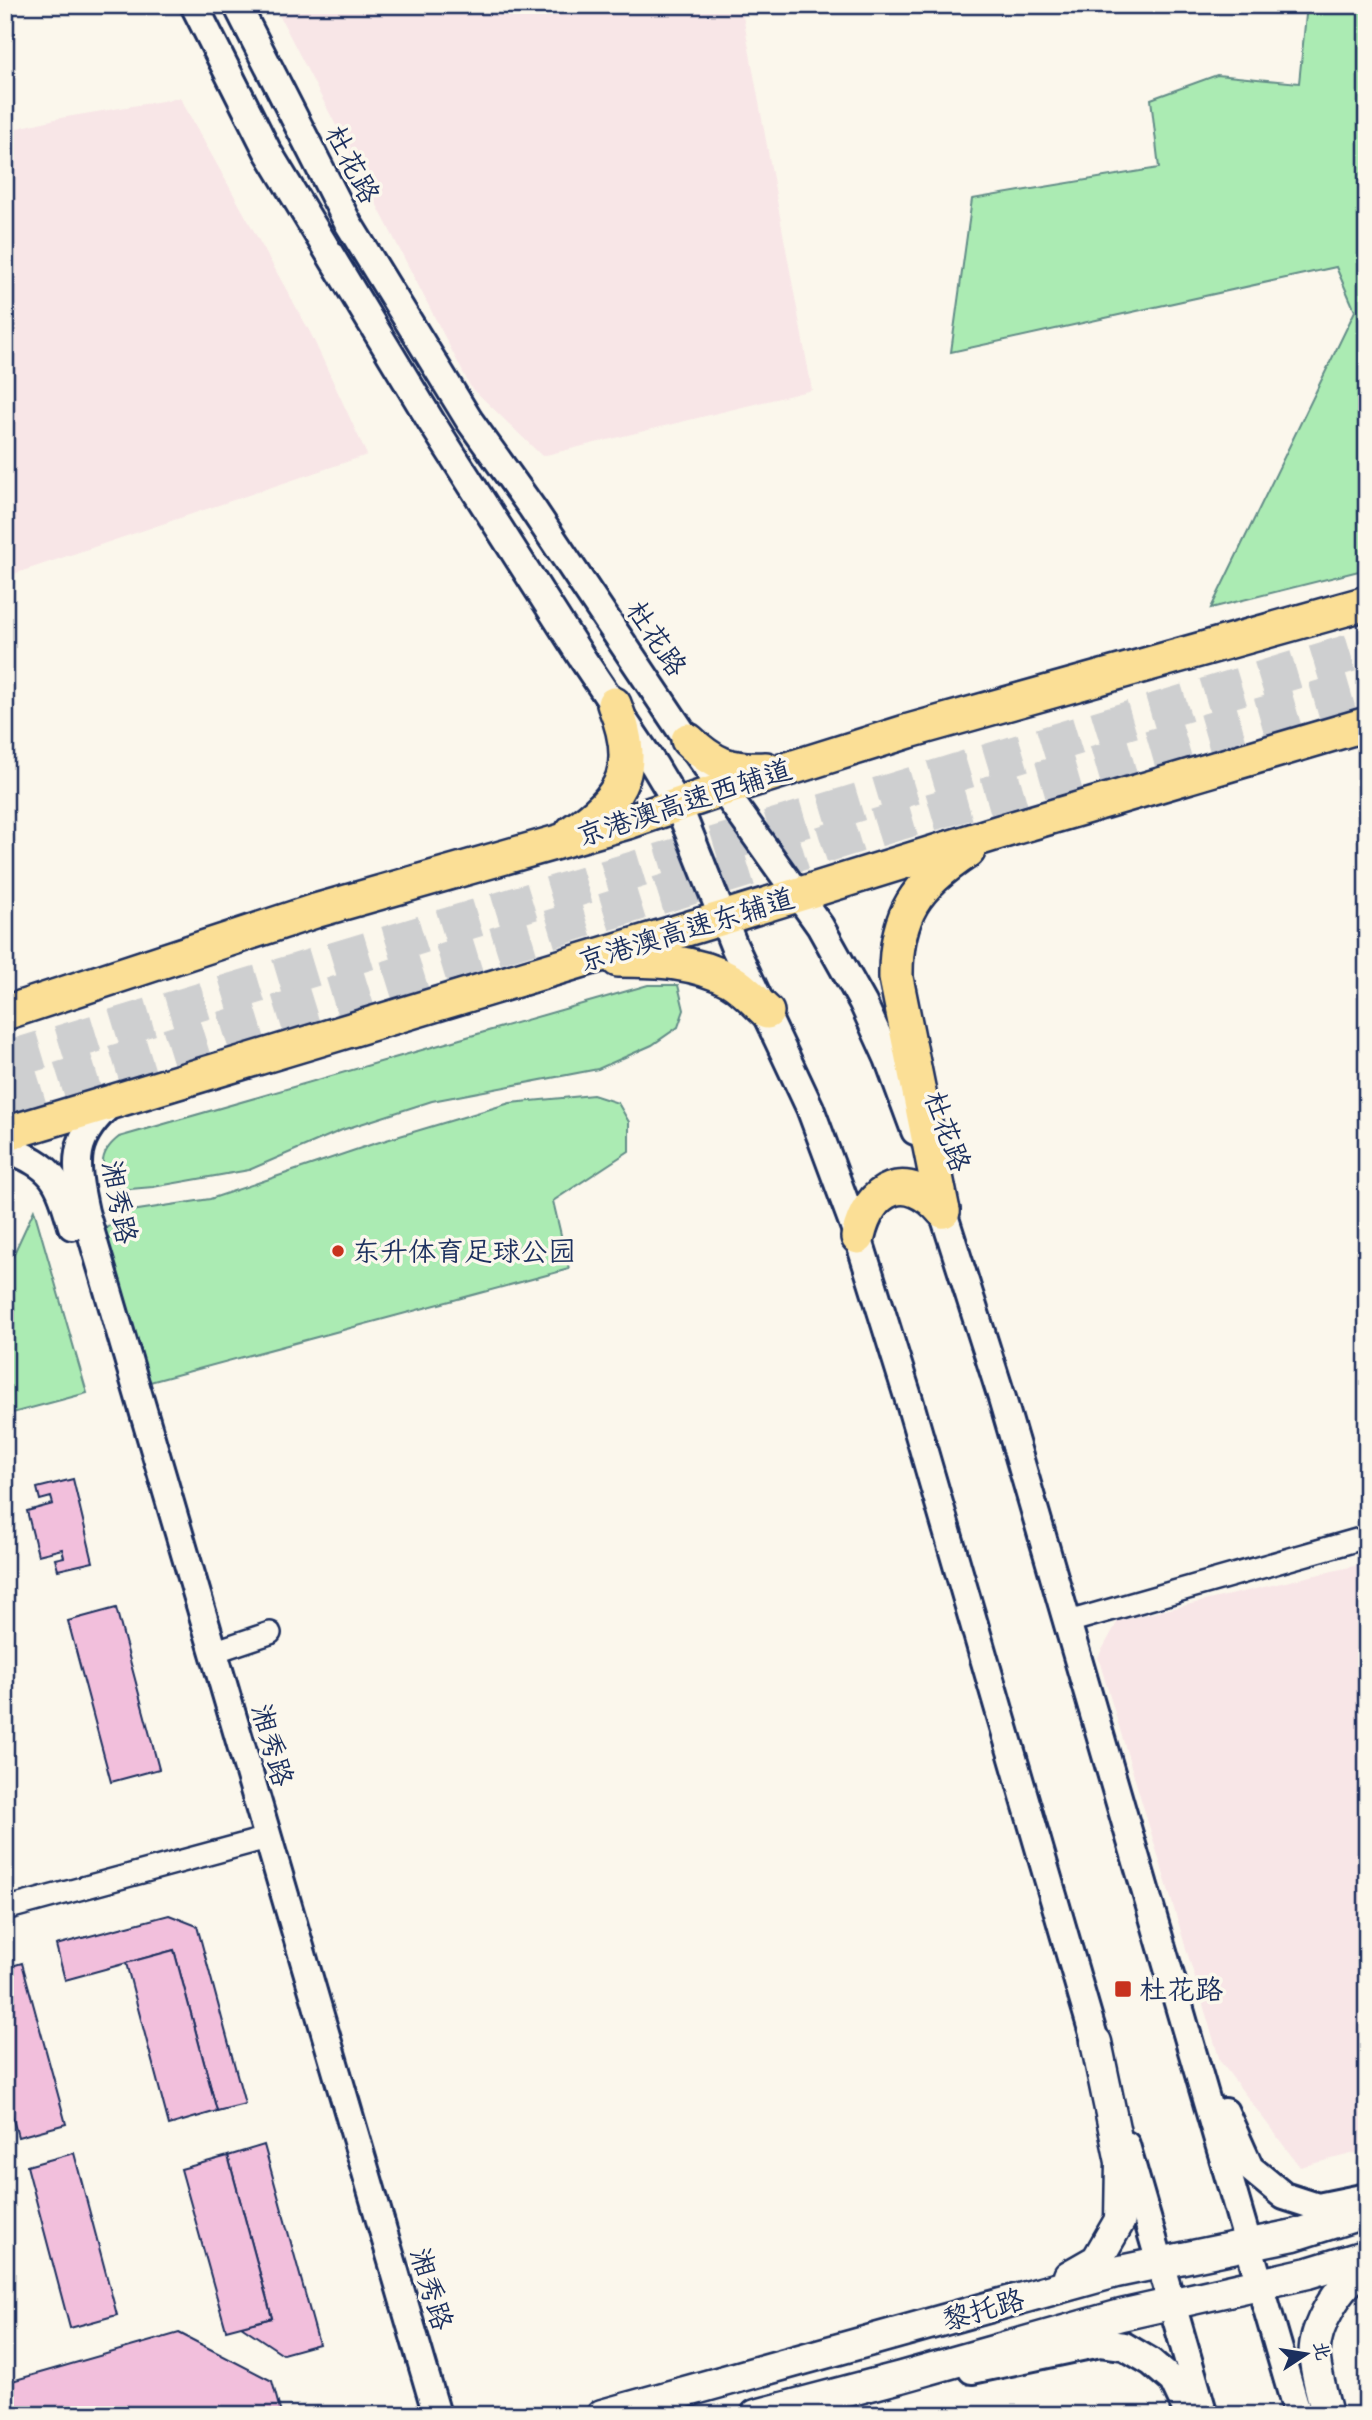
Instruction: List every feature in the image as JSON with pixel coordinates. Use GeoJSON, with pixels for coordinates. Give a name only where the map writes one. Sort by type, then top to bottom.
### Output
{"type":"FeatureCollection","features":[{"type":"Feature","properties":{"kind":"main road","name":"京港澳高速西辅道"},"geometry":{"type":"LineString","coordinates":[[5,1013],[315,911],[678,806],[909,731],[1367,603]]}},
{"type":"Feature","properties":{"kind":"main road"},"geometry":{"type":"LineString","coordinates":[[551,844],[598,812],[611,800],[621,781],[627,758],[621,723],[614,704]]}},
{"type":"Feature","properties":{"kind":"main road","name":"京港澳高速东辅道"},"geometry":{"type":"LineString","coordinates":[[5,1134],[1000,832],[1367,724]]}},
{"type":"Feature","properties":{"kind":"main road"},"geometry":{"type":"LineString","coordinates":[[688,740],[705,756],[733,768],[763,769],[810,762]]}},
{"type":"Feature","properties":{"kind":"main road"},"geometry":{"type":"LineString","coordinates":[[943,1210],[896,978],[895,950],[907,912],[931,878],[1000,832]]}},
{"type":"Feature","properties":{"kind":"main road"},"geometry":{"type":"LineString","coordinates":[[577,962],[635,960],[687,964],[732,981],[767,1012]]}},
{"type":"Feature","properties":{"kind":"main road"},"geometry":{"type":"LineString","coordinates":[[858,1237],[862,1217],[869,1207],[893,1189],[905,1187],[920,1190],[931,1196],[943,1210]]}},
{"type":"Feature","properties":{"kind":"main road"},"geometry":{"type":"LineString","coordinates":[[1036,2294],[1097,2260],[1120,2220],[1121,2162],[1096,2042]]}},
{"type":"Feature","properties":{"kind":"main road","name":"黎托路"},"geometry":{"type":"LineString","coordinates":[[602,2415],[1116,2272],[1294,2235],[1367,2212]]}},
{"type":"Feature","properties":{"kind":"main road","name":"黎托路"},"geometry":{"type":"LineString","coordinates":[[756,2415],[1121,2315],[1308,2273],[1367,2255]]}},
{"type":"Feature","properties":{"kind":"main road"},"geometry":{"type":"LineString","coordinates":[[1327,2415],[1314,2358],[1321,2323],[1339,2292],[1367,2267]]}},
{"type":"Feature","properties":{"kind":"street"},"geometry":{"type":"LineString","coordinates":[[194,5],[268,152],[432,424],[666,784],[678,806],[723,918],[810,1108],[858,1237],[909,1400],[1205,2415]]}},
{"type":"Feature","properties":{"kind":"street","name":"杜花路"},"geometry":{"type":"LineString","coordinates":[[237,5],[348,223],[447,386],[688,740],[820,926],[863,1003],[888,1058],[943,1210],[1003,1398],[1298,2415]]}},
{"type":"Feature","properties":{"kind":"street","name":"湘秀路"},"geometry":{"type":"LineString","coordinates":[[115,1100],[84,1135],[77,1172],[85,1212],[213,1652],[259,1840],[419,2415]]}},
{"type":"Feature","properties":{"kind":"street","name":"湘秀路"},"geometry":{"type":"LineString","coordinates":[[5,1148],[34,1161],[51,1174],[61,1188],[436,2415]]}},
{"type":"Feature","properties":{"kind":"street"},"geometry":{"type":"LineString","coordinates":[[1068,1622],[1367,1537]]}},
{"type":"Feature","properties":{"kind":"street"},"geometry":{"type":"LineString","coordinates":[[213,1652],[270,1633]]}},
{"type":"Feature","properties":{"kind":"street"},"geometry":{"type":"LineString","coordinates":[[5,1909],[259,1840]]}},
{"type":"Feature","properties":{"kind":"street"},"geometry":{"type":"LineString","coordinates":[[1178,2000],[1198,2034],[1230,2126],[1250,2168],[1284,2196],[1318,2207],[1367,2197]]}},
{"type":"Feature","properties":{"kind":"street"},"geometry":{"type":"LineString","coordinates":[[901,2377],[935,2377],[1100,2343],[1124,2346],[1151,2362],[1173,2381],[1189,2415]]}},
{"type":"Feature","properties":{"kind":"shaded area"},"geometry":{"type":"Polygon","coordinates":[[[276,5],[741,5],[812,390],[542,456],[470,386],[276,5]]]}},
{"type":"Feature","properties":{"kind":"shaded area"},"geometry":{"type":"Polygon","coordinates":[[[180,98],[311,334],[367,455],[5,577],[5,131],[60,118],[180,98]]]}},
{"type":"Feature","properties":{"kind":"shaded area"},"geometry":{"type":"Polygon","coordinates":[[[1367,1563],[1367,2150],[1300,2167],[1220,2061],[1098,1657],[1118,1621],[1367,1563]]]}},
{"type":"Feature","properties":{"kind":"green space"},"geometry":{"type":"Polygon","coordinates":[[[1307,5],[1367,5],[1367,569],[1211,608],[1355,311],[1336,267],[951,352],[972,199],[1159,168],[1151,99],[1217,75],[1299,83],[1307,5]]]}},
{"type":"Feature","properties":{"kind":"green space"},"geometry":{"type":"Polygon","coordinates":[[[648,985],[678,985],[684,1010],[678,1027],[652,1045],[598,1069],[432,1101],[342,1130],[249,1170],[153,1187],[119,1190],[104,1170],[107,1150],[119,1137],[648,985]]]}},
{"type":"Feature","properties":{"kind":"green space","name":"东升体育足球公园"},"geometry":{"type":"Polygon","coordinates":[[[593,1095],[618,1103],[629,1122],[629,1151],[553,1201],[569,1269],[150,1382],[104,1230],[125,1212],[210,1199],[373,1144],[510,1103],[593,1095]]]}},
{"type":"Feature","properties":{"kind":"green space"},"geometry":{"type":"Polygon","coordinates":[[[34,1210],[87,1393],[5,1415],[5,1273],[34,1210]]]}},
{"type":"Feature","properties":{"kind":"building"},"geometry":{"type":"Polygon","coordinates":[[[73,1479],[93,1562],[58,1570],[55,1559],[64,1557],[62,1549],[38,1555],[27,1511],[53,1504],[51,1497],[40,1500],[37,1488],[73,1479]]]}},
{"type":"Feature","properties":{"kind":"building"},"geometry":{"type":"Polygon","coordinates":[[[116,1608],[159,1769],[111,1782],[68,1621],[116,1608]]]}},
{"type":"Feature","properties":{"kind":"building"},"geometry":{"type":"Polygon","coordinates":[[[169,1915],[197,1926],[245,2104],[217,2111],[174,1950],[65,1980],[56,1945],[169,1915]]]}},
{"type":"Feature","properties":{"kind":"building"},"geometry":{"type":"Polygon","coordinates":[[[174,1950],[217,2111],[169,2125],[126,1963],[174,1950]]]}},
{"type":"Feature","properties":{"kind":"building"},"geometry":{"type":"Polygon","coordinates":[[[22,1963],[66,2124],[18,2137],[5,2090],[5,1968],[22,1963]]]}},
{"type":"Feature","properties":{"kind":"building"},"geometry":{"type":"Polygon","coordinates":[[[264,2145],[319,2344],[283,2354],[241,2326],[272,2318],[228,2156],[264,2145]]]}},
{"type":"Feature","properties":{"kind":"building"},"geometry":{"type":"Polygon","coordinates":[[[74,2153],[117,2315],[70,2328],[27,2166],[74,2153]]]}},
{"type":"Feature","properties":{"kind":"building"},"geometry":{"type":"Polygon","coordinates":[[[228,2156],[272,2318],[226,2330],[181,2169],[228,2156]]]}},
{"type":"Feature","properties":{"kind":"building"},"geometry":{"type":"Polygon","coordinates":[[[179,2333],[272,2381],[281,2414],[5,2415],[5,2383],[179,2333]]]}},
{"type":"Feature","properties":{"kind":"tunnel"},"geometry":{"type":"LineString","coordinates":[[5,1061],[1367,648]]}},
{"type":"Feature","properties":{"kind":"tunnel"},"geometry":{"type":"LineString","coordinates":[[5,1098],[889,824],[1367,686]]}},
{"type":"Feature","properties":{"kind":"place","name":"东升体育足球公园"},"geometry":{"type":"Point","coordinates":[338,1251]}},
{"type":"Feature","properties":{"kind":"place","name":"杜花路"},"geometry":{"type":"Point","coordinates":[1123,1989]}}]}
